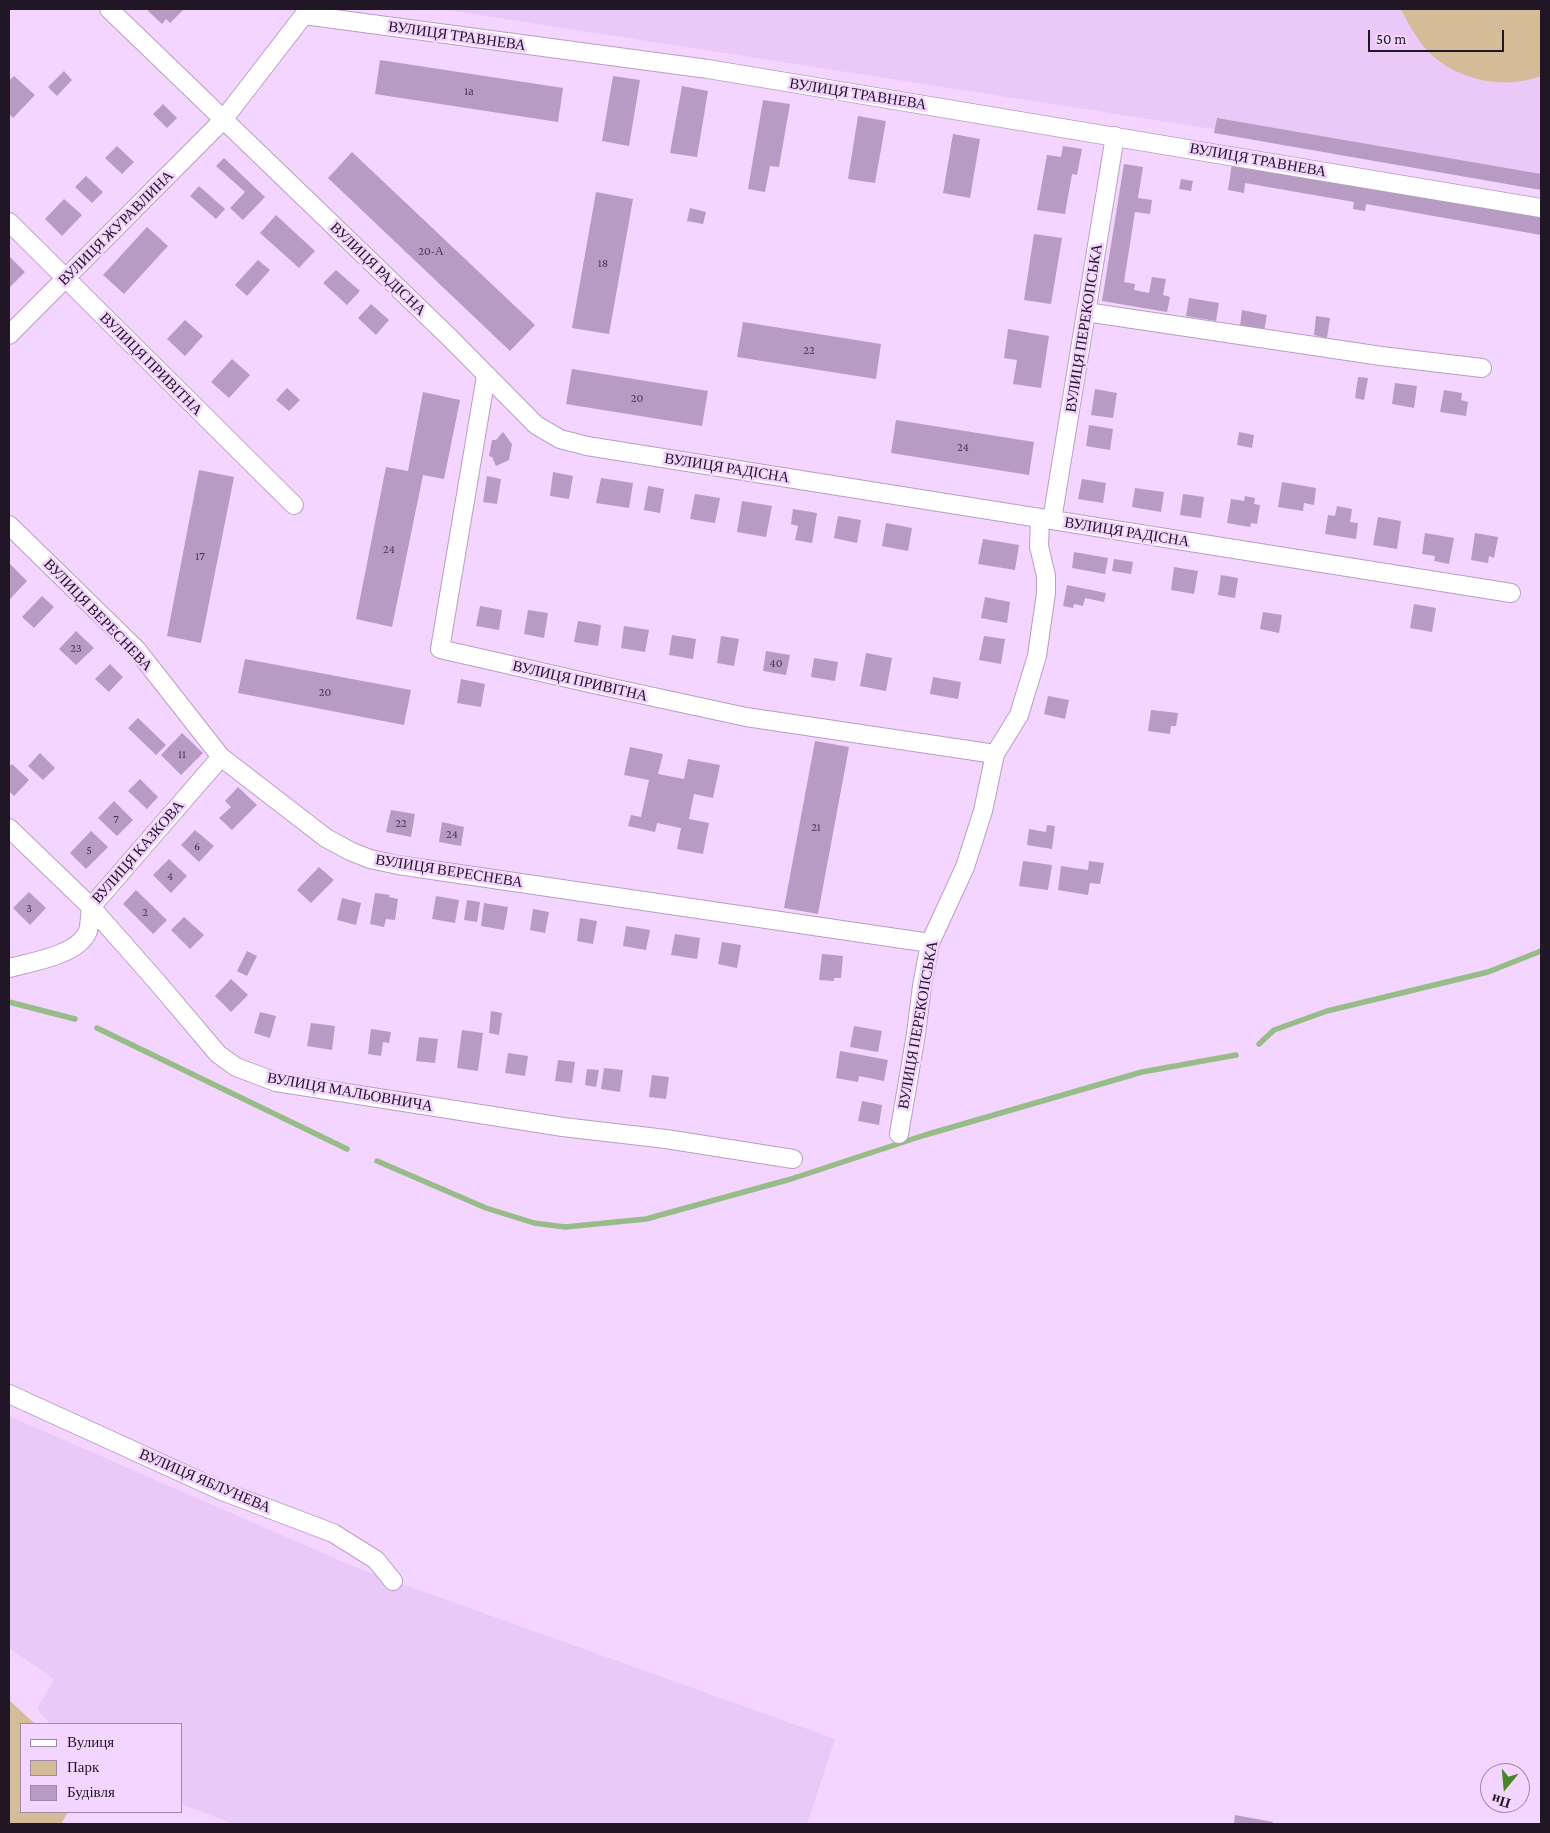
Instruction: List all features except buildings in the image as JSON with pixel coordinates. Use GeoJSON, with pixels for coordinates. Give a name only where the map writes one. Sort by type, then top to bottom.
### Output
{"type":"FeatureCollection","features":[{"type":"Feature","properties":{"kind":"street","name":"ВУЛИЦЯ РАДІСНА"},"geometry":{"type":"LineString","coordinates":[[109,9],[450,338],[536,426],[560,439],[597,448],[1511,593]]}},
{"type":"Feature","properties":{"kind":"street","name":"ВУЛИЦЯ ТРАВНЕВА"},"geometry":{"type":"LineString","coordinates":[[223,120],[304,15],[708,70],[1541,208]]}},
{"type":"Feature","properties":{"kind":"street","name":"ВУЛИЦЯ ЖУРАВЛИНА"},"geometry":{"type":"LineString","coordinates":[[9,335],[223,120]]}},
{"type":"Feature","properties":{"kind":"street","name":"ВУЛИЦЯ ПЕРЕКОПСЬКА"},"geometry":{"type":"LineString","coordinates":[[899,1134],[930,943],[965,867],[984,811],[994,754],[1019,715],[1037,656],[1046,593],[1046,576],[1039,546],[1046,520],[1086,312],[1115,136]]}},
{"type":"Feature","properties":{"kind":"street","name":"ВУЛИЦЯ ПРИВІТНА"},"geometry":{"type":"LineString","coordinates":[[9,222],[65,280],[294,505]]}},
{"type":"Feature","properties":{"kind":"street"},"geometry":{"type":"LineString","coordinates":[[1086,312],[1363,354],[1482,368]]}},
{"type":"Feature","properties":{"kind":"street","name":"ВУЛИЦЯ ПРИВІТНА"},"geometry":{"type":"LineString","coordinates":[[486,376],[440,649],[746,717],[994,754]]}},
{"type":"Feature","properties":{"kind":"street","name":"ВУЛИЦЯ ВЕРЕСНЕВА"},"geometry":{"type":"LineString","coordinates":[[9,525],[137,650],[221,757],[326,838],[350,851],[370,859],[398,865],[930,943]]}},
{"type":"Feature","properties":{"kind":"street","name":"ВУЛИЦЯ КАЗКОВА"},"geometry":{"type":"LineString","coordinates":[[9,968],[59,954],[76,946],[88,931],[90,907],[221,757]]}},
{"type":"Feature","properties":{"kind":"street","name":"ВУЛИЦЯ МАЛЬОВНИЧА"},"geometry":{"type":"LineString","coordinates":[[9,828],[90,907],[218,1054],[236,1067],[253,1075],[276,1082],[553,1125],[666,1139],[793,1158]]}},
{"type":"Feature","properties":{"kind":"street","name":"ВУЛИЦЯ ЯБЛУНЕВА"},"geometry":{"type":"LineString","coordinates":[[9,1394],[222,1491],[333,1533],[376,1560],[393,1581]]}},
{"type":"Feature","properties":{"kind":"shaded area"},"geometry":{"type":"Polygon","coordinates":[[[441,9],[1541,9],[1541,180],[441,9]]]}},
{"type":"Feature","properties":{"kind":"shaded area"},"geometry":{"type":"Polygon","coordinates":[[[9,1416],[355,1567],[835,1739],[807,1824],[234,1824],[182,1804],[182,1723],[49,1723],[37,1709],[54,1679],[9,1648],[9,1416]]]}},
{"type":"Feature","properties":{"kind":"green space"},"geometry":{"type":"Polygon","coordinates":[[[1401,9],[1541,9],[1541,76],[1511,82],[1495,82],[1479,79],[1449,68],[1425,48],[1401,9]]]}},
{"type":"Feature","properties":{"kind":"green space"},"geometry":{"type":"Polygon","coordinates":[[[9,1700],[34,1723],[20,1723],[20,1813],[67,1813],[61,1824],[9,1824],[9,1700]]]}},
{"type":"Feature","properties":{"kind":"waterway"},"geometry":{"type":"LineString","coordinates":[[1259,1044],[1274,1030],[1327,1011],[1488,972],[1541,951]]}},
{"type":"Feature","properties":{"kind":"waterway"},"geometry":{"type":"LineString","coordinates":[[9,1002],[75,1019]]}},
{"type":"Feature","properties":{"kind":"waterway"},"geometry":{"type":"LineString","coordinates":[[97,1028],[347,1149]]}},
{"type":"Feature","properties":{"kind":"waterway"},"geometry":{"type":"LineString","coordinates":[[377,1161],[486,1208],[534,1223],[565,1227],[646,1219],[791,1179],[925,1135],[1142,1072],[1236,1055]]}}]}
